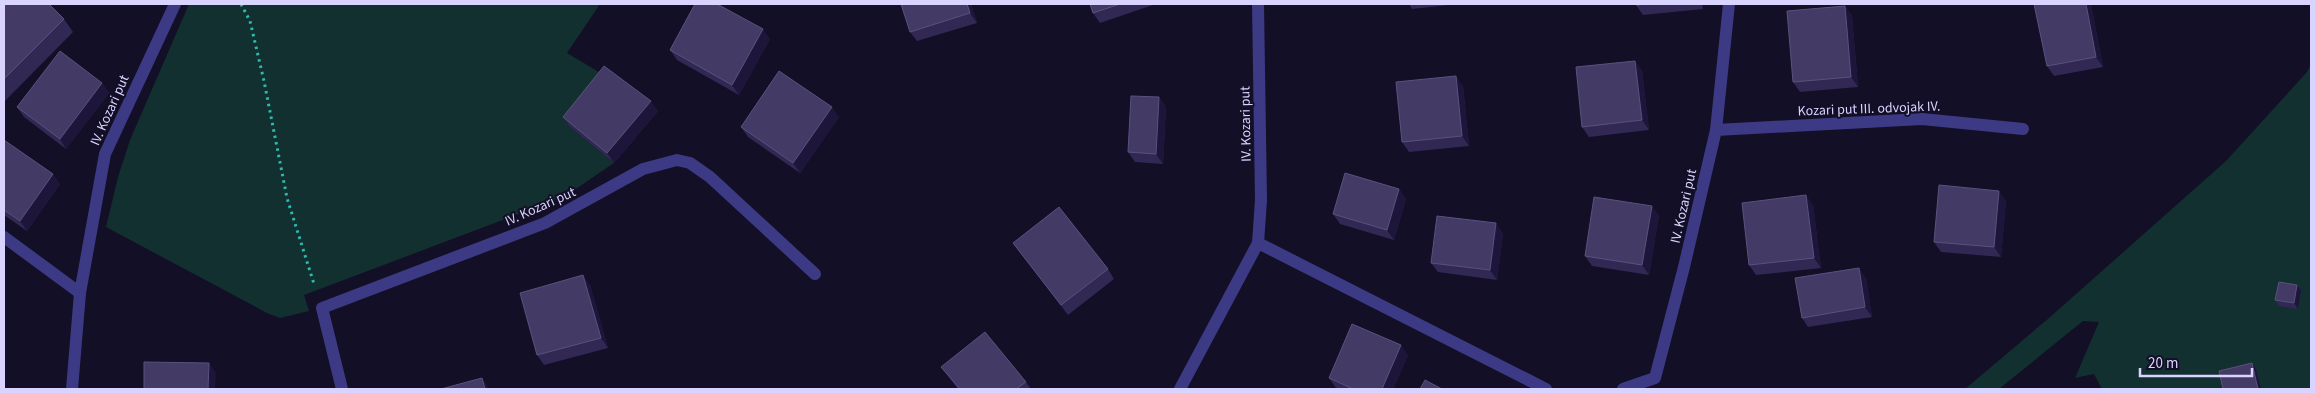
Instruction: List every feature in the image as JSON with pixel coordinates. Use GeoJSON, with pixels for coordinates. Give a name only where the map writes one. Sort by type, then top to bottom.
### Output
{"type":"FeatureCollection","features":[{"type":"Feature","properties":{"kind":"street","name":"IV. Kozari put"},"geometry":{"type":"LineString","coordinates":[[72,389],[80,293],[105,154],[175,4]]}},
{"type":"Feature","properties":{"kind":"street","name":"IV. Kozari put"},"geometry":{"type":"LineString","coordinates":[[1180,389],[1258,243],[1261,200],[1258,4]]}},
{"type":"Feature","properties":{"kind":"street","name":"IV. Kozari put"},"geometry":{"type":"LineString","coordinates":[[1623,389],[1654,384],[1716,130],[1729,4]]}},
{"type":"Feature","properties":{"kind":"street","name":"Kozari put III. odvojak IV."},"geometry":{"type":"LineString","coordinates":[[1716,130],[1922,119],[2023,129]]}},
{"type":"Feature","properties":{"kind":"street","name":"IV. Kozari put"},"geometry":{"type":"LineString","coordinates":[[322,308],[545,223],[643,169],[677,160],[690,164],[710,177],[815,274]]}},
{"type":"Feature","properties":{"kind":"street"},"geometry":{"type":"LineString","coordinates":[[4,237],[80,293]]}},
{"type":"Feature","properties":{"kind":"street"},"geometry":{"type":"LineString","coordinates":[[1258,243],[1546,389]]}},
{"type":"Feature","properties":{"kind":"street"},"geometry":{"type":"LineString","coordinates":[[322,308],[342,389]]}},
{"type":"Feature","properties":{"kind":"path"},"geometry":{"type":"LineString","coordinates":[[241,4],[250,21],[287,198],[322,308]]}},
{"type":"Feature","properties":{"kind":"green space"},"geometry":{"type":"Polygon","coordinates":[[[189,4],[600,4],[567,53],[609,78],[570,127],[614,163],[564,197],[304,295],[309,311],[280,318],[267,313],[106,227],[118,177],[130,140],[189,4]]]}},
{"type":"Feature","properties":{"kind":"green space"},"geometry":{"type":"Polygon","coordinates":[[[2311,64],[2311,389],[2102,389],[2094,374],[2075,378],[2099,322],[2083,321],[1999,389],[1965,389],[2049,318],[2226,161],[2307,72],[2311,64]]]}},
{"type":"Feature","properties":{"kind":"building"},"geometry":{"type":"Polygon","coordinates":[[[4,4],[49,4],[64,19],[4,79],[4,4]]]}},
{"type":"Feature","properties":{"kind":"building"},"geometry":{"type":"Polygon","coordinates":[[[695,4],[717,4],[763,29],[732,85],[670,50],[695,4]]]}},
{"type":"Feature","properties":{"kind":"building"},"geometry":{"type":"Polygon","coordinates":[[[901,4],[967,4],[970,13],[910,32],[901,4]]]}},
{"type":"Feature","properties":{"kind":"building"},"geometry":{"type":"Polygon","coordinates":[[[1090,4],[1120,4],[1093,13],[1090,4]]]}},
{"type":"Feature","properties":{"kind":"building"},"geometry":{"type":"Polygon","coordinates":[[[2034,4],[2086,4],[2096,57],[2047,66],[2034,4]]]}},
{"type":"Feature","properties":{"kind":"building"},"geometry":{"type":"Polygon","coordinates":[[[1845,6],[1851,77],[1793,82],[1787,11],[1845,6]]]}},
{"type":"Feature","properties":{"kind":"building"},"geometry":{"type":"Polygon","coordinates":[[[60,51],[102,83],[60,139],[17,107],[60,51]]]}},
{"type":"Feature","properties":{"kind":"building"},"geometry":{"type":"Polygon","coordinates":[[[1635,61],[1642,120],[1582,127],[1576,67],[1635,61]]]}},
{"type":"Feature","properties":{"kind":"building"},"geometry":{"type":"Polygon","coordinates":[[[604,66],[651,101],[607,153],[563,117],[604,66]]]}},
{"type":"Feature","properties":{"kind":"building"},"geometry":{"type":"Polygon","coordinates":[[[779,71],[832,107],[793,163],[741,127],[779,71]]]}},
{"type":"Feature","properties":{"kind":"building"},"geometry":{"type":"Polygon","coordinates":[[[1456,76],[1462,136],[1402,142],[1396,82],[1456,76]]]}},
{"type":"Feature","properties":{"kind":"building"},"geometry":{"type":"Polygon","coordinates":[[[1131,96],[1159,97],[1156,154],[1128,152],[1131,96]]]}},
{"type":"Feature","properties":{"kind":"building"},"geometry":{"type":"Polygon","coordinates":[[[4,140],[53,174],[20,221],[4,210],[4,140]]]}},
{"type":"Feature","properties":{"kind":"building"},"geometry":{"type":"Polygon","coordinates":[[[1345,173],[1399,189],[1387,230],[1333,214],[1345,173]]]}},
{"type":"Feature","properties":{"kind":"building"},"geometry":{"type":"Polygon","coordinates":[[[1939,185],[1999,191],[1994,247],[1934,242],[1939,185]]]}},
{"type":"Feature","properties":{"kind":"building"},"geometry":{"type":"Polygon","coordinates":[[[1806,195],[1814,258],[1749,265],[1742,203],[1806,195]]]}},
{"type":"Feature","properties":{"kind":"building"},"geometry":{"type":"Polygon","coordinates":[[[1594,197],[1652,206],[1642,265],[1585,256],[1594,197]]]}},
{"type":"Feature","properties":{"kind":"building"},"geometry":{"type":"Polygon","coordinates":[[[1059,207],[1108,269],[1061,305],[1013,243],[1059,207]]]}},
{"type":"Feature","properties":{"kind":"building"},"geometry":{"type":"Polygon","coordinates":[[[1437,216],[1496,223],[1490,270],[1431,263],[1437,216]]]}},
{"type":"Feature","properties":{"kind":"building"},"geometry":{"type":"Polygon","coordinates":[[[1859,268],[1865,307],[1802,318],[1795,278],[1859,268]]]}},
{"type":"Feature","properties":{"kind":"building"},"geometry":{"type":"Polygon","coordinates":[[[583,275],[601,338],[537,355],[520,293],[583,275]]]}},
{"type":"Feature","properties":{"kind":"building"},"geometry":{"type":"Polygon","coordinates":[[[2279,282],[2297,285],[2294,303],[2275,300],[2279,282]]]}},
{"type":"Feature","properties":{"kind":"building"},"geometry":{"type":"Polygon","coordinates":[[[1352,324],[1401,345],[1382,389],[1353,389],[1329,378],[1352,324]]]}},
{"type":"Feature","properties":{"kind":"building"},"geometry":{"type":"Polygon","coordinates":[[[985,332],[1026,382],[1016,389],[960,389],[941,367],[985,332]]]}},
{"type":"Feature","properties":{"kind":"building"},"geometry":{"type":"Polygon","coordinates":[[[144,362],[209,363],[208,389],[144,389],[144,362]]]}},
{"type":"Feature","properties":{"kind":"building"},"geometry":{"type":"Polygon","coordinates":[[[2252,363],[2258,389],[2223,389],[2219,371],[2252,363]]]}},
{"type":"Feature","properties":{"kind":"building"},"geometry":{"type":"Polygon","coordinates":[[[482,378],[485,389],[441,389],[482,378]]]}},
{"type":"Feature","properties":{"kind":"building"},"geometry":{"type":"Polygon","coordinates":[[[1425,380],[1442,389],[1420,389],[1425,380]]]}}]}
